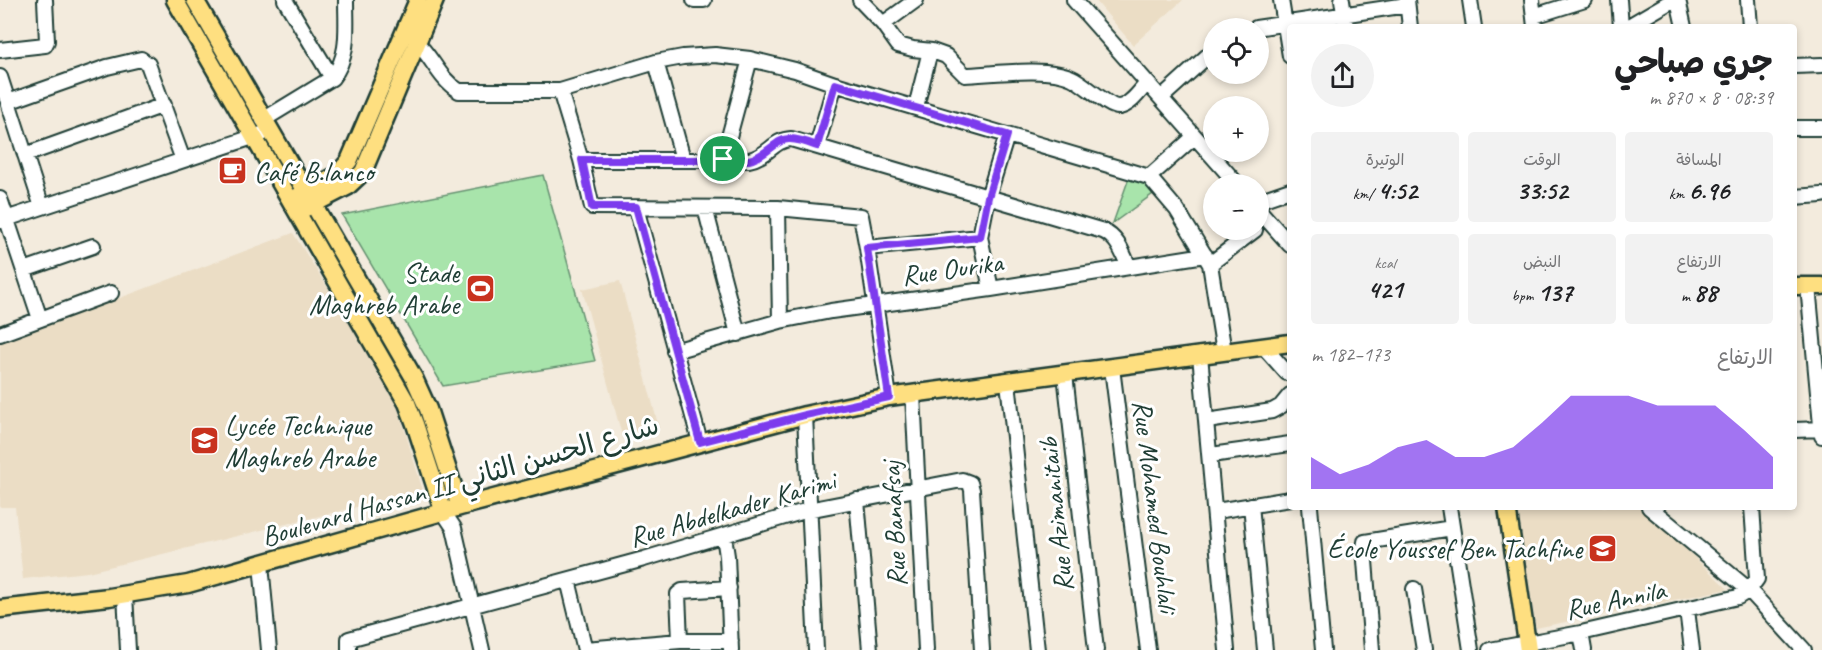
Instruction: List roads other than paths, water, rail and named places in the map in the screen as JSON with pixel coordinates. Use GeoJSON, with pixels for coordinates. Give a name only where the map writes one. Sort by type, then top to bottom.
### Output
{"type":"FeatureCollection","features":[{"type":"Feature","properties":{"kind":"main road"},"geometry":{"type":"LineString","coordinates":[[175,0],[262,129]]}},
{"type":"Feature","properties":{"kind":"main road"},"geometry":{"type":"LineString","coordinates":[[196,0],[407,403],[416,424],[444,513]]}},
{"type":"Feature","properties":{"kind":"main road"},"geometry":{"type":"LineString","coordinates":[[302,202],[337,175],[349,161],[418,0]]}},
{"type":"Feature","properties":{"kind":"main road"},"geometry":{"type":"LineString","coordinates":[[302,202],[347,187],[363,172],[435,0]]}},
{"type":"Feature","properties":{"kind":"main road"},"geometry":{"type":"LineString","coordinates":[[302,202],[420,391],[428,408],[460,507]]}},
{"type":"Feature","properties":{"kind":"main road","name":"Boulevard Hassan II شارع الحسن الثاني"},"geometry":{"type":"LineString","coordinates":[[0,609],[188,584],[700,442],[805,415],[889,397],[1287,343]]}},
{"type":"Feature","properties":{"kind":"main road"},"geometry":{"type":"LineString","coordinates":[[1507,510],[1527,647]]}},
{"type":"Feature","properties":{"kind":"street"},"geometry":{"type":"LineString","coordinates":[[0,50],[45,45],[47,41],[45,0]]}},
{"type":"Feature","properties":{"kind":"street"},"geometry":{"type":"LineString","coordinates":[[285,0],[332,78]]}},
{"type":"Feature","properties":{"kind":"street"},"geometry":{"type":"LineString","coordinates":[[4,219],[183,160],[262,129],[338,72],[345,54],[346,0]]}},
{"type":"Feature","properties":{"kind":"street"},"geometry":{"type":"LineString","coordinates":[[694,0],[704,0]]}},
{"type":"Feature","properties":{"kind":"street"},"geometry":{"type":"LineString","coordinates":[[860,0],[883,24],[898,45],[946,56],[964,75],[1039,72],[1071,77],[1102,97],[1109,105],[1119,107],[1129,103],[1147,83]]}},
{"type":"Feature","properties":{"kind":"street"},"geometry":{"type":"LineString","coordinates":[[883,24],[916,0]]}},
{"type":"Feature","properties":{"kind":"street"},"geometry":{"type":"LineString","coordinates":[[1074,0],[1228,174]]}},
{"type":"Feature","properties":{"kind":"street"},"geometry":{"type":"LineString","coordinates":[[1281,0],[1287,37]]}},
{"type":"Feature","properties":{"kind":"street"},"geometry":{"type":"LineString","coordinates":[[1342,0],[1345,21]]}},
{"type":"Feature","properties":{"kind":"street"},"geometry":{"type":"LineString","coordinates":[[1470,0],[1474,24]]}},
{"type":"Feature","properties":{"kind":"street"},"geometry":{"type":"LineString","coordinates":[[1532,0],[1535,22],[1585,0]]}},
{"type":"Feature","properties":{"kind":"street"},"geometry":{"type":"LineString","coordinates":[[1619,0],[1621,24]]}},
{"type":"Feature","properties":{"kind":"street"},"geometry":{"type":"LineString","coordinates":[[1632,24],[1673,0]]}},
{"type":"Feature","properties":{"kind":"street"},"geometry":{"type":"LineString","coordinates":[[1678,0],[1683,24]]}},
{"type":"Feature","properties":{"kind":"street"},"geometry":{"type":"LineString","coordinates":[[1748,0],[1750,24]]}},
{"type":"Feature","properties":{"kind":"street"},"geometry":{"type":"LineString","coordinates":[[1269,26],[1345,21],[1407,3],[1410,24]]}},
{"type":"Feature","properties":{"kind":"street"},"geometry":{"type":"LineString","coordinates":[[417,43],[428,54],[436,70],[448,84],[459,91],[560,91],[656,62],[683,57],[715,55],[750,58],[1149,177],[1176,210],[1207,259],[1224,352]]}},
{"type":"Feature","properties":{"kind":"street"},"geometry":{"type":"LineString","coordinates":[[916,107],[928,58],[932,51]]}},
{"type":"Feature","properties":{"kind":"street"},"geometry":{"type":"LineString","coordinates":[[723,159],[750,58]]}},
{"type":"Feature","properties":{"kind":"street"},"geometry":{"type":"LineString","coordinates":[[8,102],[107,67],[141,59],[148,63],[183,160]]}},
{"type":"Feature","properties":{"kind":"street"},"geometry":{"type":"LineString","coordinates":[[1161,98],[1203,60]]}},
{"type":"Feature","properties":{"kind":"street"},"geometry":{"type":"LineString","coordinates":[[656,62],[683,159]]}},
{"type":"Feature","properties":{"kind":"street"},"geometry":{"type":"LineString","coordinates":[[1797,66],[1822,65]]}},
{"type":"Feature","properties":{"kind":"street"},"geometry":{"type":"LineString","coordinates":[[0,77],[42,207]]}},
{"type":"Feature","properties":{"kind":"street"},"geometry":{"type":"LineString","coordinates":[[817,146],[835,84]]}},
{"type":"Feature","properties":{"kind":"street"},"geometry":{"type":"LineString","coordinates":[[560,91],[582,160],[592,207],[778,208],[861,216],[889,397]]}},
{"type":"Feature","properties":{"kind":"street"},"geometry":{"type":"LineString","coordinates":[[25,155],[164,105]]}},
{"type":"Feature","properties":{"kind":"street"},"geometry":{"type":"LineString","coordinates":[[1797,128],[1822,128]]}},
{"type":"Feature","properties":{"kind":"street"},"geometry":{"type":"LineString","coordinates":[[991,289],[980,237],[988,197],[1007,135]]}},
{"type":"Feature","properties":{"kind":"street"},"geometry":{"type":"LineString","coordinates":[[1149,177],[1194,137]]}},
{"type":"Feature","properties":{"kind":"street"},"geometry":{"type":"LineString","coordinates":[[582,160],[759,158],[777,142],[786,139],[817,146],[1112,235],[1129,267]]}},
{"type":"Feature","properties":{"kind":"street"},"geometry":{"type":"LineString","coordinates":[[1269,197],[1287,191]]}},
{"type":"Feature","properties":{"kind":"street"},"geometry":{"type":"LineString","coordinates":[[1797,196],[1822,195]]}},
{"type":"Feature","properties":{"kind":"street"},"geometry":{"type":"LineString","coordinates":[[0,199],[4,219],[40,319]]}},
{"type":"Feature","properties":{"kind":"street"},"geometry":{"type":"LineString","coordinates":[[636,207],[700,442]]}},
{"type":"Feature","properties":{"kind":"street"},"geometry":{"type":"LineString","coordinates":[[705,207],[738,334]]}},
{"type":"Feature","properties":{"kind":"street"},"geometry":{"type":"LineString","coordinates":[[778,208],[780,321]]}},
{"type":"Feature","properties":{"kind":"street"},"geometry":{"type":"LineString","coordinates":[[1269,231],[1287,243]]}},
{"type":"Feature","properties":{"kind":"street"},"geometry":{"type":"LineString","coordinates":[[867,248],[980,237]]}},
{"type":"Feature","properties":{"kind":"street","name":"Rue Ourika"},"geometry":{"type":"LineString","coordinates":[[674,351],[780,321],[1129,267],[1207,259],[1238,240]]}},
{"type":"Feature","properties":{"kind":"street"},"geometry":{"type":"LineString","coordinates":[[24,270],[93,246]]}},
{"type":"Feature","properties":{"kind":"street"},"geometry":{"type":"LineString","coordinates":[[1808,286],[1822,436]]}},
{"type":"Feature","properties":{"kind":"street"},"geometry":{"type":"LineString","coordinates":[[0,334],[111,293]]}},
{"type":"Feature","properties":{"kind":"street"},"geometry":{"type":"LineString","coordinates":[[1263,346],[1287,373]]}},
{"type":"Feature","properties":{"kind":"street"},"geometry":{"type":"LineString","coordinates":[[1200,355],[1211,455],[1227,650]]}},
{"type":"Feature","properties":{"kind":"street","name":"Rue Mohamed Bouhlali"},"geometry":{"type":"LineString","coordinates":[[1112,368],[1148,650]]}},
{"type":"Feature","properties":{"kind":"street","name":"Rue Azimanitaib"},"geometry":{"type":"LineString","coordinates":[[1065,374],[1096,650]]}},
{"type":"Feature","properties":{"kind":"street"},"geometry":{"type":"LineString","coordinates":[[1008,382],[1037,650]]}},
{"type":"Feature","properties":{"kind":"street","name":"Rue Banafsaj"},"geometry":{"type":"LineString","coordinates":[[913,395],[916,490],[926,650]]}},
{"type":"Feature","properties":{"kind":"street"},"geometry":{"type":"LineString","coordinates":[[1207,421],[1272,411],[1281,406],[1287,399]]}},
{"type":"Feature","properties":{"kind":"street"},"geometry":{"type":"LineString","coordinates":[[805,415],[816,650]]}},
{"type":"Feature","properties":{"kind":"street"},"geometry":{"type":"LineString","coordinates":[[1797,430],[1822,429]]}},
{"type":"Feature","properties":{"kind":"street"},"geometry":{"type":"LineString","coordinates":[[1211,455],[1287,444]]}},
{"type":"Feature","properties":{"kind":"street","name":"Rue Abdelkader Karimi"},"geometry":{"type":"LineString","coordinates":[[349,645],[471,606],[724,536],[808,510],[962,480],[970,483],[972,490],[982,650]]}},
{"type":"Feature","properties":{"kind":"street"},"geometry":{"type":"LineString","coordinates":[[1216,511],[1287,499]]}},
{"type":"Feature","properties":{"kind":"street"},"geometry":{"type":"LineString","coordinates":[[857,500],[870,650]]}},
{"type":"Feature","properties":{"kind":"street"},"geometry":{"type":"LineString","coordinates":[[1251,505],[1265,650]]}},
{"type":"Feature","properties":{"kind":"street"},"geometry":{"type":"LineString","coordinates":[[454,528],[460,507]]}},
{"type":"Feature","properties":{"kind":"street"},"geometry":{"type":"LineString","coordinates":[[1310,510],[1323,650]]}},
{"type":"Feature","properties":{"kind":"street"},"geometry":{"type":"LineString","coordinates":[[1449,510],[1471,650]]}},
{"type":"Feature","properties":{"kind":"street"},"geometry":{"type":"LineString","coordinates":[[1653,510],[1749,591],[1804,650]]}},
{"type":"Feature","properties":{"kind":"street"},"geometry":{"type":"LineString","coordinates":[[1667,510],[1669,524]]}},
{"type":"Feature","properties":{"kind":"street"},"geometry":{"type":"LineString","coordinates":[[1749,591],[1755,584],[1758,571],[1752,510]]}},
{"type":"Feature","properties":{"kind":"street"},"geometry":{"type":"LineString","coordinates":[[444,513],[454,528],[482,650]]}},
{"type":"Feature","properties":{"kind":"street"},"geometry":{"type":"LineString","coordinates":[[1372,650],[1365,542],[1452,528]]}},
{"type":"Feature","properties":{"kind":"street"},"geometry":{"type":"LineString","coordinates":[[568,580],[585,649],[683,644],[731,645],[724,536]]}},
{"type":"Feature","properties":{"kind":"street"},"geometry":{"type":"LineString","coordinates":[[261,564],[269,650]]}},
{"type":"Feature","properties":{"kind":"street"},"geometry":{"type":"LineString","coordinates":[[683,644],[678,594],[682,591],[729,588]]}},
{"type":"Feature","properties":{"kind":"street"},"geometry":{"type":"LineString","coordinates":[[1414,589],[1424,650]]}},
{"type":"Feature","properties":{"kind":"street","name":"Rue Annila"},"geometry":{"type":"LineString","coordinates":[[1490,650],[1527,647],[1687,610],[1730,599],[1749,591]]}},
{"type":"Feature","properties":{"kind":"street"},"geometry":{"type":"LineString","coordinates":[[125,594],[128,650]]}},
{"type":"Feature","properties":{"kind":"street"},"geometry":{"type":"LineString","coordinates":[[1687,610],[1692,650]]}},
{"type":"Feature","properties":{"kind":"street"},"geometry":{"type":"LineString","coordinates":[[1581,633],[1584,650]]}},
{"type":"Feature","properties":{"kind":"place","name":"Café B.lanco"},"geometry":{"type":"Point","coordinates":[233,171]}},
{"type":"Feature","properties":{"kind":"place","name":"Stade Maghreb Arabe"},"geometry":{"type":"Point","coordinates":[480,288]}},
{"type":"Feature","properties":{"kind":"place","name":"Lycée Technique Maghreb Arabe"},"geometry":{"type":"Point","coordinates":[204,441]}},
{"type":"Feature","properties":{"kind":"place","name":"École Youssef Ben Tachfine"},"geometry":{"type":"Point","coordinates":[1603,548]}}]}
